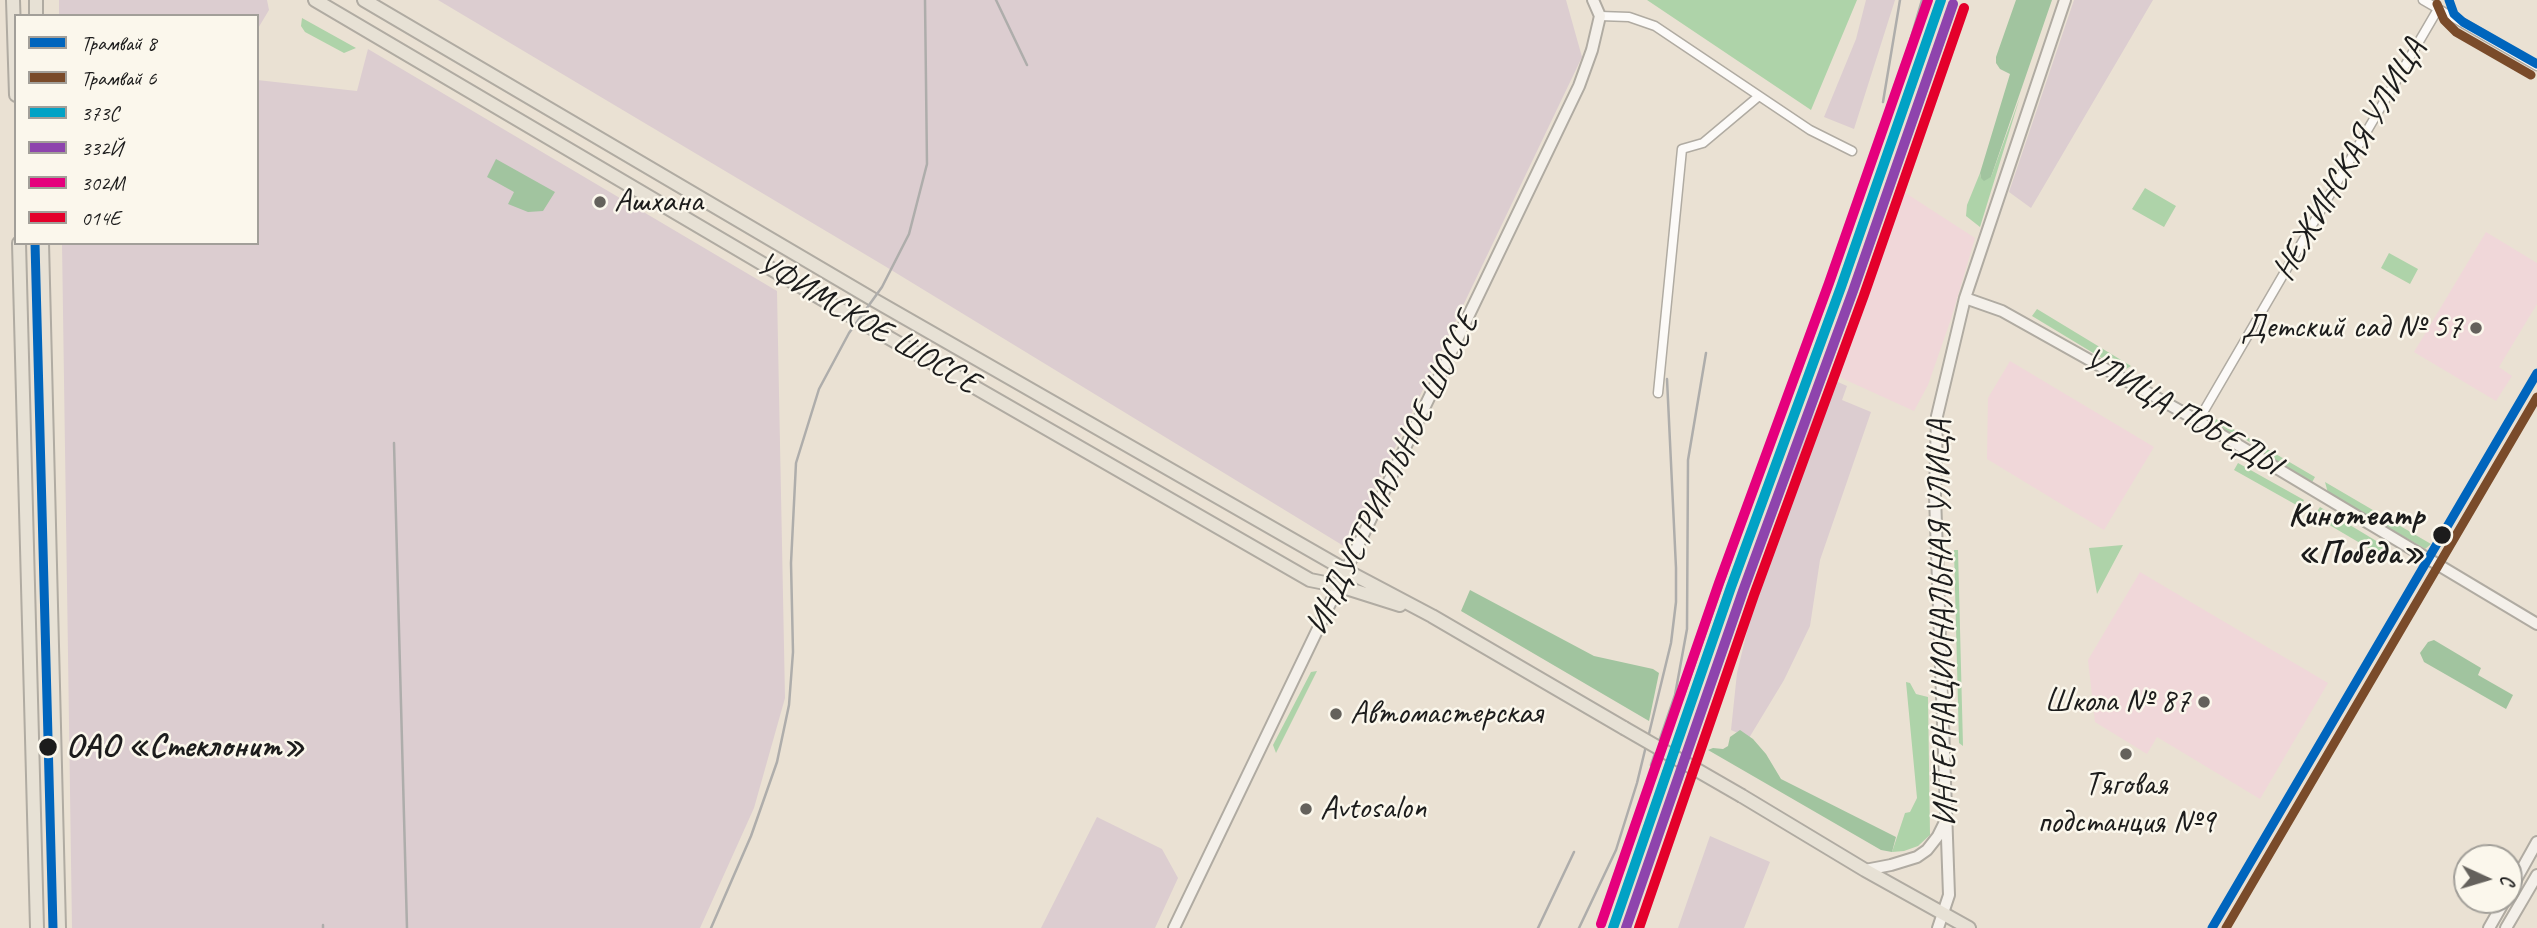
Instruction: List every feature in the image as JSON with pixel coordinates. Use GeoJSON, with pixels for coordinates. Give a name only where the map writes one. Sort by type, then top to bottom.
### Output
{"type":"FeatureCollection","features":[{"type":"Feature","properties":{"kind":"main road"},"geometry":{"type":"LineString","coordinates":[[13,0],[14,32]]}},
{"type":"Feature","properties":{"kind":"main road","name":"УФИМСКОЕ ШОССЕ"},"geometry":{"type":"LineString","coordinates":[[315,0],[858,320],[1310,580],[1340,586],[1432,616]]}},
{"type":"Feature","properties":{"kind":"main road","name":"УФИМСКОЕ ШОССЕ"},"geometry":{"type":"LineString","coordinates":[[364,0],[874,300],[1347,571],[1432,616],[1969,928]]}},
{"type":"Feature","properties":{"kind":"main road"},"geometry":{"type":"LineString","coordinates":[[19,245],[37,928]]}},
{"type":"Feature","properties":{"kind":"main road"},"geometry":{"type":"LineString","coordinates":[[42,245],[59,928]]}},
{"type":"Feature","properties":{"kind":"street"},"geometry":{"type":"LineString","coordinates":[[1593,0],[1600,16],[1629,17],[1655,26],[1810,130],[1852,151]]}},
{"type":"Feature","properties":{"kind":"street","name":"ИНТЕРНАЦИОНАЛЬНАЯ УЛИЦА"},"geometry":{"type":"LineString","coordinates":[[1938,928],[1949,895],[1935,496],[1937,416],[1965,298],[2065,0]]}},
{"type":"Feature","properties":{"kind":"street"},"geometry":{"type":"LineString","coordinates":[[2425,0],[2537,66]]}},
{"type":"Feature","properties":{"kind":"street","name":"НЕЖИНСКАЯ УЛИЦА"},"geometry":{"type":"LineString","coordinates":[[2198,421],[2438,9]]}},
{"type":"Feature","properties":{"kind":"street","name":"ИНДУСТРИАЛЬНОЕ ШОССЕ"},"geometry":{"type":"LineString","coordinates":[[1174,928],[1579,86],[1592,50],[1600,16]]}},
{"type":"Feature","properties":{"kind":"street"},"geometry":{"type":"LineString","coordinates":[[1658,393],[1682,149],[1703,143],[1759,96]]}},
{"type":"Feature","properties":{"kind":"street","name":"УЛИЦА ПОБЕДЫ"},"geometry":{"type":"LineString","coordinates":[[1965,298],[2002,311],[2198,421],[2537,624]]}},
{"type":"Feature","properties":{"kind":"street"},"geometry":{"type":"LineString","coordinates":[[1865,870],[1917,857],[1938,836],[1945,821]]}},
{"type":"Feature","properties":{"kind":"street"},"geometry":{"type":"LineString","coordinates":[[2523,867],[2537,842]]}},
{"type":"Feature","properties":{"kind":"street"},"geometry":{"type":"LineString","coordinates":[[2506,928],[2537,875]]}},
{"type":"Feature","properties":{"kind":"shaded area"},"geometry":{"type":"Polygon","coordinates":[[[59,0],[267,0],[269,10],[259,27],[259,14],[59,14],[59,0]]]}},
{"type":"Feature","properties":{"kind":"shaded area"},"geometry":{"type":"Polygon","coordinates":[[[438,0],[1566,0],[1582,57],[1347,548],[883,265],[438,0]]]}},
{"type":"Feature","properties":{"kind":"shaded area"},"geometry":{"type":"Polygon","coordinates":[[[1866,0],[1895,0],[1854,129],[1824,117],[1856,39],[1866,0]]]}},
{"type":"Feature","properties":{"kind":"shaded area"},"geometry":{"type":"Polygon","coordinates":[[[2074,0],[2153,0],[2031,208],[2009,192],[2074,0]]]}},
{"type":"Feature","properties":{"kind":"shaded area"},"geometry":{"type":"Polygon","coordinates":[[[368,49],[777,291],[785,698],[754,808],[700,928],[72,928],[62,245],[259,245],[259,80],[357,91],[368,49]]]}},
{"type":"Feature","properties":{"kind":"shaded area"},"geometry":{"type":"Polygon","coordinates":[[[1904,192],[1975,238],[1928,385],[1914,411],[1837,376],[1904,192]]]}},
{"type":"Feature","properties":{"kind":"shaded area","name":"Детский сад № 57"},"geometry":{"type":"Polygon","coordinates":[[[2486,232],[2537,263],[2537,304],[2499,367],[2512,376],[2496,401],[2414,352],[2486,232]]]}},
{"type":"Feature","properties":{"kind":"shaded area"},"geometry":{"type":"Polygon","coordinates":[[[2010,361],[2154,447],[2104,530],[1987,459],[1988,398],[2010,361]]]}},
{"type":"Feature","properties":{"kind":"shaded area"},"geometry":{"type":"Polygon","coordinates":[[[1831,379],[1847,386],[1842,400],[1871,412],[1820,560],[1810,626],[1784,680],[1749,738],[1731,730],[1737,673],[1756,594],[1804,435],[1831,379]]]}},
{"type":"Feature","properties":{"kind":"shaded area","name":"Школа № 87"},"geometry":{"type":"Polygon","coordinates":[[[2140,572],[2328,683],[2260,799],[2157,737],[2147,754],[2095,722],[2088,660],[2140,572]]]}},
{"type":"Feature","properties":{"kind":"shaded area"},"geometry":{"type":"Polygon","coordinates":[[[1097,817],[1162,849],[1178,878],[1155,928],[1041,928],[1097,817]]]}},
{"type":"Feature","properties":{"kind":"shaded area"},"geometry":{"type":"Polygon","coordinates":[[[1710,836],[1770,862],[1744,928],[1678,928],[1710,836]]]}},
{"type":"Feature","properties":{"kind":"green space"},"geometry":{"type":"Polygon","coordinates":[[[1647,0],[1857,0],[1811,110],[1647,0]]]}},
{"type":"Feature","properties":{"kind":"green space"},"geometry":{"type":"Polygon","coordinates":[[[2016,0],[2052,0],[1991,177],[1984,181],[1980,173],[2010,74],[2000,69],[1996,57],[2016,0]]]}},
{"type":"Feature","properties":{"kind":"green space"},"geometry":{"type":"Polygon","coordinates":[[[302,18],[356,48],[344,53],[305,32],[301,26],[302,18]]]}},
{"type":"Feature","properties":{"kind":"green space"},"geometry":{"type":"Polygon","coordinates":[[[2020,97],[1980,227],[1966,216],[1967,205],[1980,173],[1981,178],[1991,177],[2020,97]]]}},
{"type":"Feature","properties":{"kind":"green space"},"geometry":{"type":"Polygon","coordinates":[[[496,159],[555,192],[543,211],[528,212],[508,204],[514,192],[487,177],[496,159]]]}},
{"type":"Feature","properties":{"kind":"green space"},"geometry":{"type":"Polygon","coordinates":[[[2145,188],[2176,206],[2164,227],[2132,209],[2145,188]]]}},
{"type":"Feature","properties":{"kind":"green space"},"geometry":{"type":"Polygon","coordinates":[[[2389,253],[2418,269],[2410,284],[2381,268],[2389,253]]]}},
{"type":"Feature","properties":{"kind":"green space"},"geometry":{"type":"Polygon","coordinates":[[[2037,309],[2131,366],[2123,371],[2032,316],[2037,309]]]}},
{"type":"Feature","properties":{"kind":"green space"},"geometry":{"type":"Polygon","coordinates":[[[2216,419],[2315,477],[2311,484],[2264,456],[2262,449],[2232,432],[2224,433],[2212,426],[2216,419]]]}},
{"type":"Feature","properties":{"kind":"green space"},"geometry":{"type":"Polygon","coordinates":[[[2238,463],[2304,500],[2300,507],[2234,470],[2238,463]]]}},
{"type":"Feature","properties":{"kind":"green space"},"geometry":{"type":"Polygon","coordinates":[[[2325,482],[2431,544],[2425,549],[2328,493],[2325,482]]]}},
{"type":"Feature","properties":{"kind":"green space"},"geometry":{"type":"Polygon","coordinates":[[[2320,507],[2383,545],[2384,551],[2397,558],[2394,563],[2314,516],[2320,507]]]}},
{"type":"Feature","properties":{"kind":"green space"},"geometry":{"type":"Polygon","coordinates":[[[2123,545],[2097,594],[2089,548],[2123,545]]]}},
{"type":"Feature","properties":{"kind":"green space"},"geometry":{"type":"Polygon","coordinates":[[[1954,550],[1958,550],[1963,746],[1959,743],[1954,550]]]}},
{"type":"Feature","properties":{"kind":"green space"},"geometry":{"type":"Polygon","coordinates":[[[1470,590],[1594,656],[1653,669],[1659,673],[1649,721],[1461,611],[1470,590]]]}},
{"type":"Feature","properties":{"kind":"green space"},"geometry":{"type":"Polygon","coordinates":[[[2434,640],[2481,668],[2478,675],[2513,695],[2506,709],[2424,662],[2420,653],[2428,642],[2434,640]]]}},
{"type":"Feature","properties":{"kind":"green space"},"geometry":{"type":"Polygon","coordinates":[[[1317,671],[1276,753],[1273,745],[1311,672],[1317,671]]]}},
{"type":"Feature","properties":{"kind":"green space"},"geometry":{"type":"Polygon","coordinates":[[[1906,682],[1910,683],[1916,694],[1928,697],[1930,835],[1918,846],[1892,852],[1905,813],[1910,812],[1917,798],[1906,682]]]}},
{"type":"Feature","properties":{"kind":"green space"},"geometry":{"type":"Polygon","coordinates":[[[1740,730],[1753,739],[1766,754],[1781,779],[1896,837],[1892,852],[1881,850],[1708,750],[1728,746],[1730,737],[1740,730]]]}},
{"type":"Feature","properties":{"kind":"railway"},"geometry":{"type":"LineString","coordinates":[[711,928],[751,836],[777,762],[789,705],[793,652],[791,563],[796,463],[819,389],[849,333],[882,287],[909,234],[927,164],[925,0]]}},
{"type":"Feature","properties":{"kind":"railway"},"geometry":{"type":"LineString","coordinates":[[996,0],[1027,65]]}},
{"type":"Feature","properties":{"kind":"railway"},"geometry":{"type":"LineString","coordinates":[[1883,102],[1900,0]]}},
{"type":"Feature","properties":{"kind":"railway"},"geometry":{"type":"LineString","coordinates":[[1684,695],[1900,75],[1922,0]]}},
{"type":"Feature","properties":{"kind":"railway"},"geometry":{"type":"LineString","coordinates":[[1651,765],[1675,695],[1687,629],[1688,460],[1706,353]]}},
{"type":"Feature","properties":{"kind":"railway"},"geometry":{"type":"LineString","coordinates":[[1579,928],[1616,850],[1637,783],[1671,643],[1676,602],[1676,568],[1667,379]]}},
{"type":"Feature","properties":{"kind":"railway"},"geometry":{"type":"LineString","coordinates":[[394,443],[407,928]]}},
{"type":"Feature","properties":{"kind":"railway"},"geometry":{"type":"LineString","coordinates":[[1538,928],[1574,852]]}},
{"type":"Feature","properties":{"kind":"tram line","name":"8"},"geometry":{"type":"LineString","coordinates":[[2449,0],[2454,14],[2463,22],[2537,64]]}},
{"type":"Feature","properties":{"kind":"tram line","name":"6"},"geometry":{"type":"LineString","coordinates":[[2437,4],[2444,20],[2456,32],[2531,75]]}},
{"type":"Feature","properties":{"kind":"tram line","name":"8"},"geometry":{"type":"LineString","coordinates":[[35,245],[53,928]]}},
{"type":"Feature","properties":{"kind":"tram line","name":"8"},"geometry":{"type":"LineString","coordinates":[[2212,928],[2537,373]]}},
{"type":"Feature","properties":{"kind":"tram line","name":"6"},"geometry":{"type":"LineString","coordinates":[[2226,928],[2537,397]]}},
{"type":"Feature","properties":{"kind":"transit line","name":"302М"},"geometry":{"type":"LineString","coordinates":[[1601,924],[1719,583],[1829,283],[1928,0]]}},
{"type":"Feature","properties":{"kind":"transit line","name":"373C"},"geometry":{"type":"LineString","coordinates":[[1613,928],[1731,587],[1841,287],[1941,0]]}},
{"type":"Feature","properties":{"kind":"transit line","name":"332Й"},"geometry":{"type":"LineString","coordinates":[[1626,928],[1743,591],[1853,291],[1953,4]]}},
{"type":"Feature","properties":{"kind":"transit line","name":"014Е"},"geometry":{"type":"LineString","coordinates":[[1639,928],[1754,595],[1864,295],[1964,8]]}},
{"type":"Feature","properties":{"kind":"place","name":"Ашхана"},"geometry":{"type":"Point","coordinates":[600,202]}},
{"type":"Feature","properties":{"kind":"place","name":"Детский сад № 57"},"geometry":{"type":"Point","coordinates":[2476,328]}},
{"type":"Feature","properties":{"kind":"place","name":"Кинотеатр «Победа»"},"geometry":{"type":"Point","coordinates":[2442,535]}},
{"type":"Feature","properties":{"kind":"place","name":"Школа № 87"},"geometry":{"type":"Point","coordinates":[2204,702]}},
{"type":"Feature","properties":{"kind":"place","name":"Автомастерская"},"geometry":{"type":"Point","coordinates":[1336,714]}},
{"type":"Feature","properties":{"kind":"place","name":"ОАО «Стеклонит»"},"geometry":{"type":"Point","coordinates":[48,747]}},
{"type":"Feature","properties":{"kind":"place","name":"Тяговая подстанция №9"},"geometry":{"type":"Point","coordinates":[2126,754]}},
{"type":"Feature","properties":{"kind":"place","name":"Avtosalon"},"geometry":{"type":"Point","coordinates":[1306,809]}}]}
